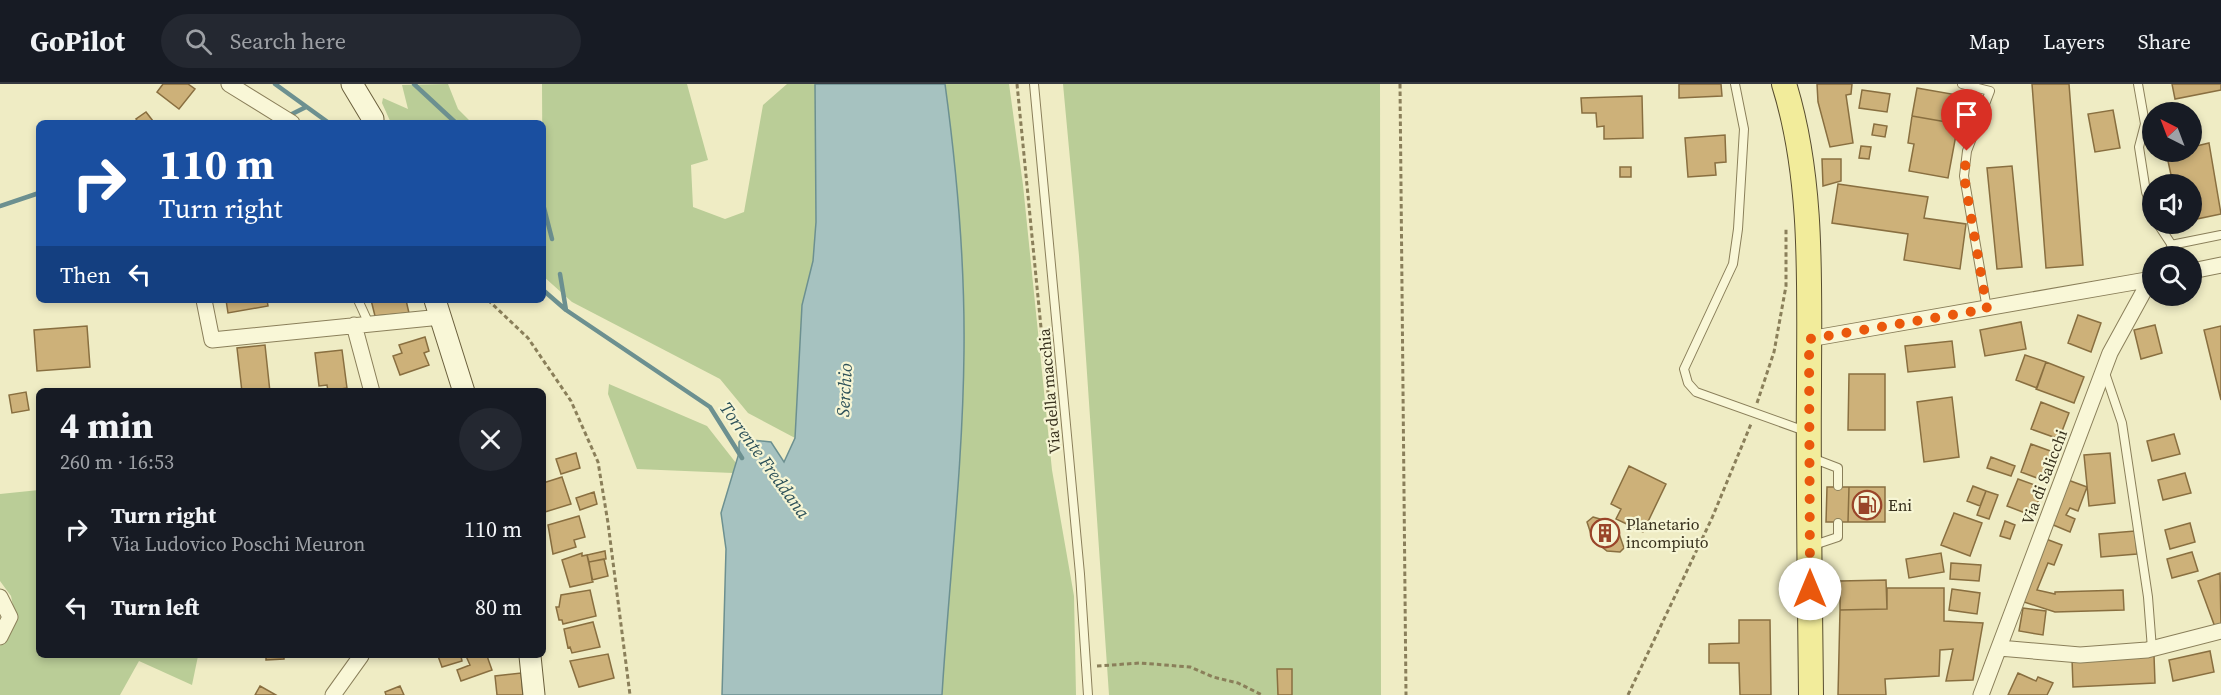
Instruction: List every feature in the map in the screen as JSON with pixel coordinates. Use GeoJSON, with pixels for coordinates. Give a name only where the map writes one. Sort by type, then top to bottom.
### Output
{"type":"FeatureCollection","features":[{"type":"Feature","properties":{"kind":"main road"},"geometry":{"type":"LineString","coordinates":[[352,84],[373,120]]}},
{"type":"Feature","properties":{"kind":"main road"},"geometry":{"type":"LineString","coordinates":[[365,84],[374,120]]}},
{"type":"Feature","properties":{"kind":"main road"},"geometry":{"type":"LineString","coordinates":[[1785,87],[1801,161],[1804,193],[1809,339],[1810,695]]}},
{"type":"Feature","properties":{"kind":"main road"},"geometry":{"type":"LineString","coordinates":[[438,309],[463,388]]}},
{"type":"Feature","properties":{"kind":"main road"},"geometry":{"type":"LineString","coordinates":[[530,658],[534,695]]}},
{"type":"Feature","properties":{"kind":"street"},"geometry":{"type":"LineString","coordinates":[[229,84],[288,120]]}},
{"type":"Feature","properties":{"kind":"street"},"geometry":{"type":"LineString","coordinates":[[2202,269],[2221,265]]}},
{"type":"Feature","properties":{"kind":"street"},"geometry":{"type":"LineString","coordinates":[[1809,339],[2142,281]]}},
{"type":"Feature","properties":{"kind":"street","name":"Via di Salicchi"},"geometry":{"type":"LineString","coordinates":[[1981,695],[2104,370],[2142,296]]}},
{"type":"Feature","properties":{"kind":"street"},"geometry":{"type":"LineString","coordinates":[[205,303],[212,340],[362,324],[438,309]]}},
{"type":"Feature","properties":{"kind":"street"},"geometry":{"type":"LineString","coordinates":[[362,324],[371,388]]}},
{"type":"Feature","properties":{"kind":"street"},"geometry":{"type":"LineString","coordinates":[[0,597],[10,617],[0,638]]}},
{"type":"Feature","properties":{"kind":"street"},"geometry":{"type":"LineString","coordinates":[[1999,648],[2080,655],[2152,649],[2221,631]]}},
{"type":"Feature","properties":{"kind":"street"},"geometry":{"type":"LineString","coordinates":[[333,695],[360,658]]}},
{"type":"Feature","properties":{"kind":"lane","name":"Via della macchia"},"geometry":{"type":"LineString","coordinates":[[1034,84],[1080,574],[1088,695]]}},
{"type":"Feature","properties":{"kind":"lane"},"geometry":{"type":"LineString","coordinates":[[1735,84],[1744,129],[1738,229],[1733,264],[1684,369],[1688,383],[1696,392],[1809,432]]}},
{"type":"Feature","properties":{"kind":"lane"},"geometry":{"type":"LineString","coordinates":[[1962,84],[1990,91],[1967,151],[1964,176],[1987,309]]}},
{"type":"Feature","properties":{"kind":"lane"},"geometry":{"type":"LineString","coordinates":[[2138,84],[2145,124],[2139,147],[2143,174]]}},
{"type":"Feature","properties":{"kind":"lane"},"geometry":{"type":"LineString","coordinates":[[2164,234],[2171,245],[2221,235]]}},
{"type":"Feature","properties":{"kind":"lane"},"geometry":{"type":"LineString","coordinates":[[358,303],[362,324]]}},
{"type":"Feature","properties":{"kind":"lane"},"geometry":{"type":"LineString","coordinates":[[2104,370],[2122,423],[2148,597],[2152,649]]}},
{"type":"Feature","properties":{"kind":"lane"},"geometry":{"type":"LineString","coordinates":[[1809,457],[1838,468],[1838,486]]}},
{"type":"Feature","properties":{"kind":"lane"},"geometry":{"type":"LineString","coordinates":[[1810,547],[1838,537],[1838,523]]}},
{"type":"Feature","properties":{"kind":"path"},"geometry":{"type":"LineString","coordinates":[[1017,84],[1044,358]]}},
{"type":"Feature","properties":{"kind":"path"},"geometry":{"type":"LineString","coordinates":[[1400,84],[1407,695]]}},
{"type":"Feature","properties":{"kind":"path"},"geometry":{"type":"LineString","coordinates":[[491,303],[528,338],[571,401],[598,462],[630,695]]}},
{"type":"Feature","properties":{"kind":"path"},"geometry":{"type":"LineString","coordinates":[[1107,665],[1140,663],[1190,667],[1213,677],[1238,683],[1262,695]]}},
{"type":"Feature","properties":{"kind":"green space"},"geometry":{"type":"Polygon","coordinates":[[[448,84],[458,109],[469,120],[390,120],[382,103],[383,98],[408,109],[402,85],[448,84]]]}},
{"type":"Feature","properties":{"kind":"green space"},"geometry":{"type":"Polygon","coordinates":[[[542,84],[687,84],[708,160],[691,165],[693,207],[725,219],[744,212],[763,105],[787,84],[815,84],[816,222],[813,261],[802,305],[795,438],[748,413],[720,379],[572,302],[546,279],[546,120],[542,120],[542,84]]]}},
{"type":"Feature","properties":{"kind":"green space"},"geometry":{"type":"Polygon","coordinates":[[[945,84],[1009,84],[1023,185],[1052,470],[1074,596],[1076,695],[942,695],[958,480],[964,351],[959,217],[945,84]]]}},
{"type":"Feature","properties":{"kind":"green space"},"geometry":{"type":"Polygon","coordinates":[[[1063,84],[1380,84],[1381,695],[1109,695],[1079,256],[1063,84]]]}},
{"type":"Feature","properties":{"kind":"green space"},"geometry":{"type":"Polygon","coordinates":[[[609,384],[707,426],[736,463],[733,473],[637,469],[608,394],[609,384]]]}},
{"type":"Feature","properties":{"kind":"green space"},"geometry":{"type":"Polygon","coordinates":[[[36,490],[36,658],[198,658],[192,685],[139,661],[120,695],[0,695],[0,646],[14,626],[15,616],[11,596],[0,581],[0,494],[36,490]]]}},
{"type":"Feature","properties":{"kind":"water","name":"Serchio"},"geometry":{"type":"Polygon","coordinates":[[[815,84],[945,84],[959,217],[964,351],[958,480],[942,695],[722,695],[726,549],[721,513],[739,453],[739,442],[742,439],[771,442],[784,462],[795,438],[802,305],[813,261],[816,222],[815,84]]]}},
{"type":"Feature","properties":{"kind":"building"},"geometry":{"type":"Polygon","coordinates":[[[163,84],[188,84],[195,89],[179,109],[157,92],[163,84]]]}},
{"type":"Feature","properties":{"kind":"building"},"geometry":{"type":"Polygon","coordinates":[[[1679,84],[1721,84],[1722,96],[1679,98],[1679,84]]]}},
{"type":"Feature","properties":{"kind":"building"},"geometry":{"type":"Polygon","coordinates":[[[1817,84],[1852,84],[1851,94],[1846,95],[1853,143],[1830,147],[1818,102],[1817,84]]]}},
{"type":"Feature","properties":{"kind":"building"},"geometry":{"type":"Polygon","coordinates":[[[2032,84],[2069,84],[2083,265],[2046,268],[2032,84]]]}},
{"type":"Feature","properties":{"kind":"building"},"geometry":{"type":"Polygon","coordinates":[[[2172,84],[2221,84],[2221,90],[2175,99],[2172,84]]]}},
{"type":"Feature","properties":{"kind":"building"},"geometry":{"type":"Polygon","coordinates":[[[1917,88],[1963,96],[1958,124],[1912,116],[1917,88]]]}},
{"type":"Feature","properties":{"kind":"building"},"geometry":{"type":"Polygon","coordinates":[[[1862,90],[1890,94],[1887,112],[1859,108],[1862,90]]]}},
{"type":"Feature","properties":{"kind":"building"},"geometry":{"type":"Polygon","coordinates":[[[1642,96],[1643,138],[1604,139],[1604,126],[1597,127],[1596,113],[1582,113],[1581,98],[1642,96]]]}},
{"type":"Feature","properties":{"kind":"building"},"geometry":{"type":"Polygon","coordinates":[[[2113,110],[2120,148],[2095,152],[2088,114],[2113,110]]]}},
{"type":"Feature","properties":{"kind":"building"},"geometry":{"type":"Polygon","coordinates":[[[146,112],[152,120],[137,120],[146,112]]]}},
{"type":"Feature","properties":{"kind":"building"},"geometry":{"type":"Polygon","coordinates":[[[1912,116],[1958,124],[1948,178],[1909,171],[1914,144],[1908,143],[1912,116]]]}},
{"type":"Feature","properties":{"kind":"building"},"geometry":{"type":"Polygon","coordinates":[[[1874,124],[1887,126],[1885,137],[1872,135],[1874,124]]]}},
{"type":"Feature","properties":{"kind":"building"},"geometry":{"type":"Polygon","coordinates":[[[1725,135],[1726,162],[1715,163],[1716,175],[1688,177],[1685,138],[1725,135]]]}},
{"type":"Feature","properties":{"kind":"building"},"geometry":{"type":"Polygon","coordinates":[[[2209,143],[2221,214],[2202,218],[2202,174],[2171,174],[2168,162],[2202,162],[2202,145],[2209,143]]]}},
{"type":"Feature","properties":{"kind":"building"},"geometry":{"type":"Polygon","coordinates":[[[1861,146],[1871,147],[1869,159],[1859,158],[1861,146]]]}},
{"type":"Feature","properties":{"kind":"building"},"geometry":{"type":"Polygon","coordinates":[[[1822,159],[1841,159],[1841,181],[1823,186],[1822,159]]]}},
{"type":"Feature","properties":{"kind":"building"},"geometry":{"type":"Polygon","coordinates":[[[2012,166],[2022,267],[1997,269],[1987,168],[2012,166]]]}},
{"type":"Feature","properties":{"kind":"building"},"geometry":{"type":"Polygon","coordinates":[[[1620,167],[1631,167],[1631,177],[1620,177],[1620,167]]]}},
{"type":"Feature","properties":{"kind":"building"},"geometry":{"type":"Polygon","coordinates":[[[1838,184],[1928,197],[1924,218],[1966,224],[1960,269],[1904,260],[1908,234],[1832,223],[1838,184]]]}},
{"type":"Feature","properties":{"kind":"building"},"geometry":{"type":"Polygon","coordinates":[[[226,303],[268,303],[268,306],[228,313],[226,303]]]}},
{"type":"Feature","properties":{"kind":"building"},"geometry":{"type":"Polygon","coordinates":[[[372,303],[407,303],[409,313],[375,316],[372,303]]]}},
{"type":"Feature","properties":{"kind":"building"},"geometry":{"type":"Polygon","coordinates":[[[2078,315],[2101,323],[2091,352],[2068,343],[2078,315]]]}},
{"type":"Feature","properties":{"kind":"building"},"geometry":{"type":"Polygon","coordinates":[[[2021,322],[2026,349],[1985,356],[1980,330],[2021,322]]]}},
{"type":"Feature","properties":{"kind":"building"},"geometry":{"type":"Polygon","coordinates":[[[2155,325],[2162,353],[2141,359],[2134,330],[2155,325]]]}},
{"type":"Feature","properties":{"kind":"building"},"geometry":{"type":"Polygon","coordinates":[[[87,326],[90,367],[37,371],[34,330],[87,326]]]}},
{"type":"Feature","properties":{"kind":"building"},"geometry":{"type":"Polygon","coordinates":[[[2221,326],[2221,400],[2204,330],[2221,326]]]}},
{"type":"Feature","properties":{"kind":"building"},"geometry":{"type":"Polygon","coordinates":[[[425,337],[429,351],[424,353],[429,365],[400,375],[393,356],[402,353],[399,345],[425,337]]]}},
{"type":"Feature","properties":{"kind":"building"},"geometry":{"type":"Polygon","coordinates":[[[1952,341],[1955,367],[1908,372],[1905,346],[1952,341]]]}},
{"type":"Feature","properties":{"kind":"building"},"geometry":{"type":"Polygon","coordinates":[[[265,345],[270,388],[242,388],[237,348],[265,345]]]}},
{"type":"Feature","properties":{"kind":"building"},"geometry":{"type":"Polygon","coordinates":[[[342,350],[347,388],[319,386],[315,353],[342,350]]]}},
{"type":"Feature","properties":{"kind":"building"},"geometry":{"type":"Polygon","coordinates":[[[2025,355],[2046,362],[2037,388],[2016,380],[2025,355]]]}},
{"type":"Feature","properties":{"kind":"building"},"geometry":{"type":"Polygon","coordinates":[[[2046,362],[2084,377],[2074,403],[2036,389],[2046,362]]]}},
{"type":"Feature","properties":{"kind":"building"},"geometry":{"type":"Polygon","coordinates":[[[1849,374],[1885,374],[1885,430],[1848,430],[1849,374]]]}},
{"type":"Feature","properties":{"kind":"building"},"geometry":{"type":"Polygon","coordinates":[[[26,392],[29,410],[12,413],[9,395],[26,392]]]}},
{"type":"Feature","properties":{"kind":"building"},"geometry":{"type":"Polygon","coordinates":[[[1952,397],[1959,457],[1924,462],[1917,402],[1952,397]]]}},
{"type":"Feature","properties":{"kind":"building"},"geometry":{"type":"Polygon","coordinates":[[[2041,402],[2069,413],[2059,439],[2031,429],[2041,402]]]}},
{"type":"Feature","properties":{"kind":"building"},"geometry":{"type":"Polygon","coordinates":[[[2174,434],[2180,454],[2152,461],[2147,441],[2174,434]]]}},
{"type":"Feature","properties":{"kind":"building"},"geometry":{"type":"Polygon","coordinates":[[[2031,444],[2056,453],[2045,481],[2021,472],[2031,444]]]}},
{"type":"Feature","properties":{"kind":"building"},"geometry":{"type":"Polygon","coordinates":[[[576,453],[580,468],[561,474],[556,459],[576,453]]]}},
{"type":"Feature","properties":{"kind":"building"},"geometry":{"type":"Polygon","coordinates":[[[2110,453],[2115,503],[2089,506],[2084,455],[2110,453]]]}},
{"type":"Feature","properties":{"kind":"building"},"geometry":{"type":"Polygon","coordinates":[[[1991,457],[2015,466],[2011,476],[1987,468],[1991,457]]]}},
{"type":"Feature","properties":{"kind":"building"},"geometry":{"type":"Polygon","coordinates":[[[1629,466],[1666,484],[1643,532],[1616,519],[1621,509],[1611,504],[1629,466]]]}},
{"type":"Feature","properties":{"kind":"building"},"geometry":{"type":"Polygon","coordinates":[[[2185,473],[2191,493],[2163,500],[2158,480],[2185,473]]]}},
{"type":"Feature","properties":{"kind":"building"},"geometry":{"type":"Polygon","coordinates":[[[562,477],[571,504],[546,512],[546,482],[562,477]]]}},
{"type":"Feature","properties":{"kind":"building"},"geometry":{"type":"Polygon","coordinates":[[[2018,479],[2043,488],[2033,516],[2007,506],[2018,479]]]}},
{"type":"Feature","properties":{"kind":"building"},"geometry":{"type":"Polygon","coordinates":[[[2068,480],[2087,487],[2078,511],[2070,508],[2066,515],[2075,519],[2070,532],[2051,524],[2068,480]]]}},
{"type":"Feature","properties":{"kind":"building"},"geometry":{"type":"Polygon","coordinates":[[[1973,486],[1986,491],[1980,506],[1967,501],[1973,486]]]}},
{"type":"Feature","properties":{"kind":"building"},"geometry":{"type":"Polygon","coordinates":[[[1827,487],[1849,487],[1848,522],[1826,522],[1827,487]]]}},
{"type":"Feature","properties":{"kind":"building","name":"Eni"},"geometry":{"type":"Polygon","coordinates":[[[1849,487],[1885,487],[1885,522],[1848,522],[1849,487]]]}},
{"type":"Feature","properties":{"kind":"building"},"geometry":{"type":"Polygon","coordinates":[[[1986,491],[1998,495],[1989,519],[1977,515],[1986,491]]]}},
{"type":"Feature","properties":{"kind":"building"},"geometry":{"type":"Polygon","coordinates":[[[594,492],[597,504],[580,510],[576,498],[594,492]]]}},
{"type":"Feature","properties":{"kind":"building"},"geometry":{"type":"Polygon","coordinates":[[[1954,513],[1982,523],[1970,556],[1941,545],[1954,513]]]}},
{"type":"Feature","properties":{"kind":"building"},"geometry":{"type":"Polygon","coordinates":[[[579,516],[585,537],[574,540],[576,547],[553,554],[548,525],[579,516]]]}},
{"type":"Feature","properties":{"kind":"building","name":"Planetario incompiuto"},"geometry":{"type":"Polygon","coordinates":[[[1593,517],[1607,521],[1617,528],[1624,548],[1620,552],[1607,551],[1593,540],[1587,522],[1593,517]]]}},
{"type":"Feature","properties":{"kind":"building"},"geometry":{"type":"Polygon","coordinates":[[[2005,521],[2015,525],[2010,539],[2000,536],[2005,521]]]}},
{"type":"Feature","properties":{"kind":"building"},"geometry":{"type":"Polygon","coordinates":[[[2190,523],[2195,542],[2170,549],[2165,530],[2190,523]]]}},
{"type":"Feature","properties":{"kind":"building"},"geometry":{"type":"Polygon","coordinates":[[[2135,531],[2137,554],[2101,557],[2099,534],[2135,531]]]}},
{"type":"Feature","properties":{"kind":"building"},"geometry":{"type":"Polygon","coordinates":[[[2046,539],[2062,545],[2054,565],[2048,563],[2037,590],[2055,594],[2055,592],[2123,590],[2124,610],[2055,612],[2021,601],[2046,539]]]}},
{"type":"Feature","properties":{"kind":"building"},"geometry":{"type":"Polygon","coordinates":[[[605,551],[606,559],[589,562],[587,555],[605,551]]]}},
{"type":"Feature","properties":{"kind":"building"},"geometry":{"type":"Polygon","coordinates":[[[2192,552],[2198,571],[2172,578],[2167,559],[2192,552]]]}},
{"type":"Feature","properties":{"kind":"building"},"geometry":{"type":"Polygon","coordinates":[[[582,553],[582,556],[587,555],[593,582],[570,587],[562,560],[582,553]]]}},
{"type":"Feature","properties":{"kind":"building"},"geometry":{"type":"Polygon","coordinates":[[[1941,553],[1944,572],[1909,578],[1906,559],[1941,553]]]}},
{"type":"Feature","properties":{"kind":"building"},"geometry":{"type":"Polygon","coordinates":[[[604,559],[608,576],[592,580],[589,562],[604,559]]]}},
{"type":"Feature","properties":{"kind":"building"},"geometry":{"type":"Polygon","coordinates":[[[1951,563],[1981,565],[1979,581],[1950,579],[1951,563]]]}},
{"type":"Feature","properties":{"kind":"building"},"geometry":{"type":"Polygon","coordinates":[[[2220,573],[2221,625],[2215,627],[2198,581],[2220,573]]]}},
{"type":"Feature","properties":{"kind":"building"},"geometry":{"type":"Polygon","coordinates":[[[1886,580],[1887,609],[1840,610],[1840,581],[1886,580]]]}},
{"type":"Feature","properties":{"kind":"building"},"geometry":{"type":"Polygon","coordinates":[[[1887,588],[1944,588],[1944,621],[1983,623],[1973,680],[1946,681],[1953,649],[1940,650],[1939,676],[1885,679],[1886,695],[1838,695],[1840,610],[1887,609],[1887,588]]]}},
{"type":"Feature","properties":{"kind":"building"},"geometry":{"type":"Polygon","coordinates":[[[1952,589],[1980,593],[1977,614],[1949,610],[1952,589]]]}},
{"type":"Feature","properties":{"kind":"building"},"geometry":{"type":"Polygon","coordinates":[[[590,590],[596,616],[563,624],[562,620],[559,620],[556,607],[559,607],[561,595],[590,590]]]}},
{"type":"Feature","properties":{"kind":"building"},"geometry":{"type":"Polygon","coordinates":[[[2023,608],[2046,611],[2043,635],[2019,631],[2023,608]]]}},
{"type":"Feature","properties":{"kind":"building"},"geometry":{"type":"Polygon","coordinates":[[[1739,620],[1770,620],[1771,695],[1740,695],[1739,663],[1709,663],[1709,644],[1739,643],[1739,620]]]}},
{"type":"Feature","properties":{"kind":"building"},"geometry":{"type":"Polygon","coordinates":[[[593,622],[600,647],[572,653],[570,647],[568,648],[564,629],[593,622]]]}},
{"type":"Feature","properties":{"kind":"building"},"geometry":{"type":"Polygon","coordinates":[[[2210,651],[2214,672],[2173,681],[2169,660],[2210,651]]]}},
{"type":"Feature","properties":{"kind":"building"},"geometry":{"type":"Polygon","coordinates":[[[608,654],[614,678],[579,687],[570,661],[608,654]]]}},
{"type":"Feature","properties":{"kind":"building"},"geometry":{"type":"Polygon","coordinates":[[[2154,655],[2155,683],[2073,687],[2072,659],[2154,655]]]}},
{"type":"Feature","properties":{"kind":"building"},"geometry":{"type":"Polygon","coordinates":[[[266,658],[284,658],[284,659],[266,660],[266,658]]]}},
{"type":"Feature","properties":{"kind":"building"},"geometry":{"type":"Polygon","coordinates":[[[439,658],[461,658],[462,661],[442,667],[439,658]]]}},
{"type":"Feature","properties":{"kind":"building"},"geometry":{"type":"Polygon","coordinates":[[[467,658],[488,658],[492,670],[461,681],[457,670],[470,665],[467,658]]]}},
{"type":"Feature","properties":{"kind":"building"},"geometry":{"type":"Polygon","coordinates":[[[1277,669],[1292,669],[1292,695],[1278,695],[1277,669]]]}},
{"type":"Feature","properties":{"kind":"building"},"geometry":{"type":"Polygon","coordinates":[[[521,673],[523,695],[497,695],[495,676],[521,673]]]}},
{"type":"Feature","properties":{"kind":"building"},"geometry":{"type":"Polygon","coordinates":[[[2018,673],[2036,681],[2038,677],[2053,683],[2047,695],[2008,695],[2018,673]]]}},
{"type":"Feature","properties":{"kind":"building"},"geometry":{"type":"Polygon","coordinates":[[[260,686],[276,695],[255,695],[260,686]]]}},
{"type":"Feature","properties":{"kind":"building"},"geometry":{"type":"Polygon","coordinates":[[[400,686],[404,695],[386,695],[385,692],[400,686]]]}},
{"type":"Feature","properties":{"kind":"waterway","name":"Torrente Freddana"},"geometry":{"type":"LineString","coordinates":[[275,84],[325,120]]}},
{"type":"Feature","properties":{"kind":"waterway"},"geometry":{"type":"LineString","coordinates":[[414,84],[453,120]]}},
{"type":"Feature","properties":{"kind":"waterway"},"geometry":{"type":"LineString","coordinates":[[288,116],[306,107]]}},
{"type":"Feature","properties":{"kind":"waterway"},"geometry":{"type":"LineString","coordinates":[[0,206],[36,194]]}},
{"type":"Feature","properties":{"kind":"waterway"},"geometry":{"type":"LineString","coordinates":[[546,216],[552,239]]}},
{"type":"Feature","properties":{"kind":"waterway"},"geometry":{"type":"LineString","coordinates":[[560,274],[566,310]]}},
{"type":"Feature","properties":{"kind":"waterway","name":"Torrente Freddana"},"geometry":{"type":"LineString","coordinates":[[546,293],[566,310],[710,407],[742,458]]}},
{"type":"Feature","properties":{"kind":"place","name":"Eni"},"geometry":{"type":"Point","coordinates":[1867,505]}},
{"type":"Feature","properties":{"kind":"place","name":"Planetario incompiuto"},"geometry":{"type":"Point","coordinates":[1605,533]}},
{"type":"Feature","properties":{"kind":"route"},"geometry":{"type":"LineString","coordinates":[[1810,589],[1809,339],[1987,309],[1964,176],[1967,151]]}}]}
